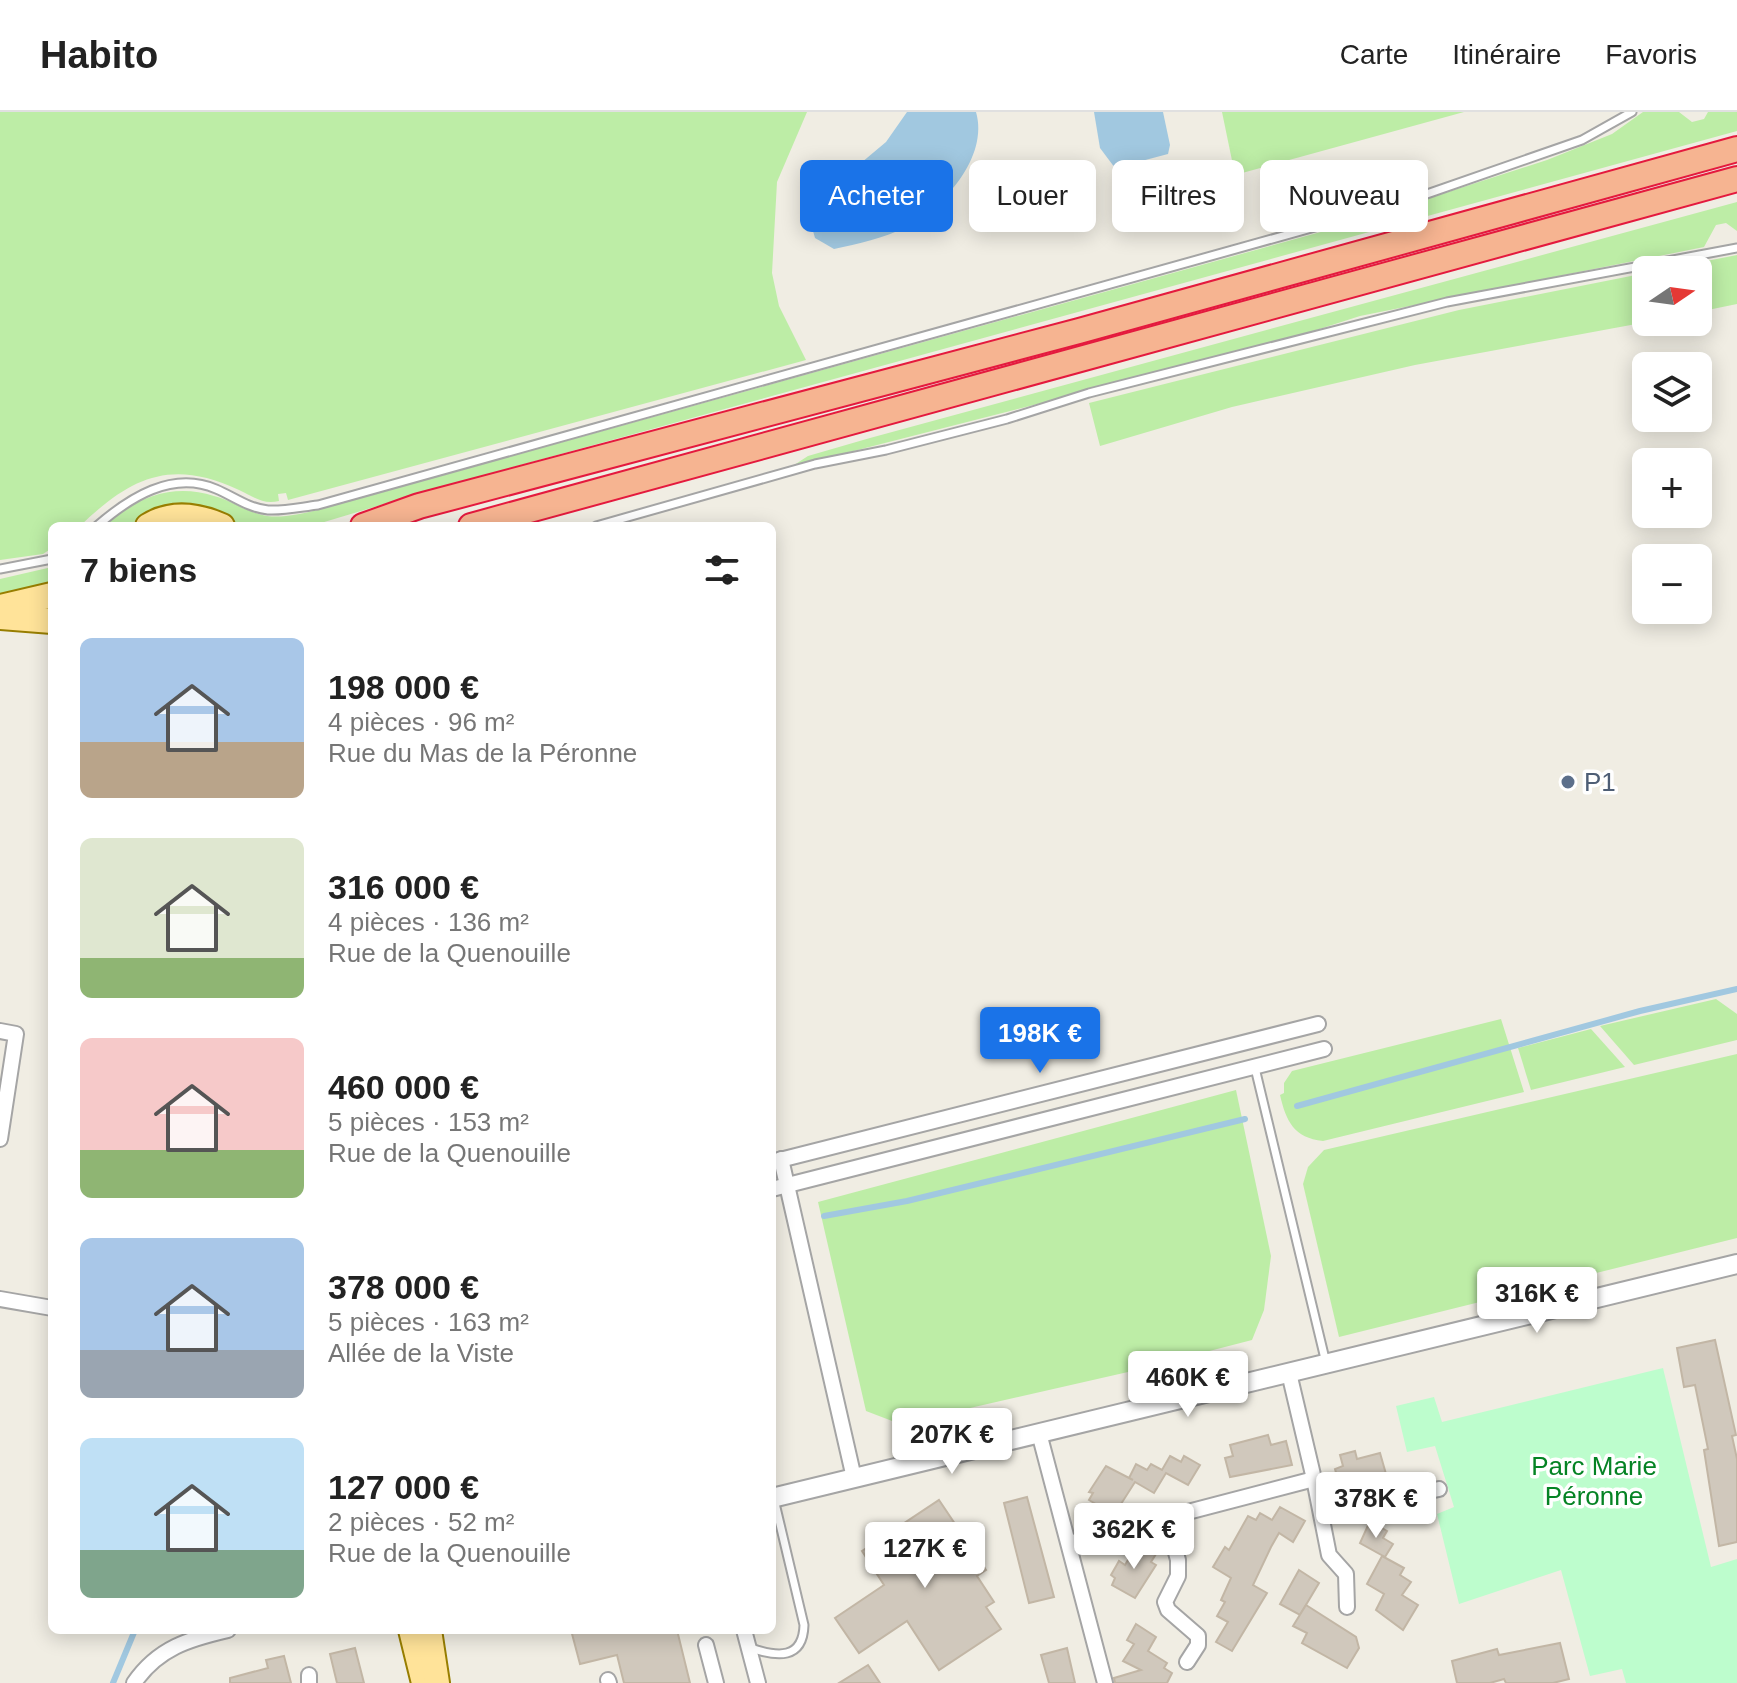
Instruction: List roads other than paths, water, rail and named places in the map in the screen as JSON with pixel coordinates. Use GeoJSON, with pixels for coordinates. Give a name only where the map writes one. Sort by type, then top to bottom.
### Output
{"type":"FeatureCollection","features":[{"type":"Feature","properties":{"kind":"highway"},"geometry":{"type":"LineString","coordinates":[[374,522],[419,506],[1079,331],[1737,149]]}},
{"type":"Feature","properties":{"kind":"highway"},"geometry":{"type":"LineString","coordinates":[[486,522],[1737,179]]}},
{"type":"Feature","properties":{"kind":"main road"},"geometry":{"type":"LineString","coordinates":[[159,522],[179,515],[212,522]]}},
{"type":"Feature","properties":{"kind":"main road"},"geometry":{"type":"LineString","coordinates":[[0,607],[48,596]]}},
{"type":"Feature","properties":{"kind":"main road"},"geometry":{"type":"LineString","coordinates":[[0,617],[48,621]]}},
{"type":"Feature","properties":{"kind":"main road"},"geometry":{"type":"LineString","coordinates":[[412,1634],[424,1683]]}},
{"type":"Feature","properties":{"kind":"main road"},"geometry":{"type":"LineString","coordinates":[[430,1634],[437,1683]]}},
{"type":"Feature","properties":{"kind":"street"},"geometry":{"type":"LineString","coordinates":[[854,1478],[779,1187],[777,1161],[1318,1024]]}},
{"type":"Feature","properties":{"kind":"street"},"geometry":{"type":"LineString","coordinates":[[0,1031],[16,1034],[0,1139]]}},
{"type":"Feature","properties":{"kind":"street"},"geometry":{"type":"LineString","coordinates":[[779,1187],[1324,1049]]}},
{"type":"Feature","properties":{"kind":"street"},"geometry":{"type":"LineString","coordinates":[[776,1496],[1737,1264]]}},
{"type":"Feature","properties":{"kind":"street"},"geometry":{"type":"LineString","coordinates":[[0,1299],[48,1307]]}},
{"type":"Feature","properties":{"kind":"street"},"geometry":{"type":"LineString","coordinates":[[1289,1373],[1323,1513],[1329,1555],[1346,1574],[1347,1607]]}},
{"type":"Feature","properties":{"kind":"street"},"geometry":{"type":"LineString","coordinates":[[1039,1433],[1105,1683]]}},
{"type":"Feature","properties":{"kind":"street"},"geometry":{"type":"LineString","coordinates":[[1069,1543],[1314,1479]]}},
{"type":"Feature","properties":{"kind":"street"},"geometry":{"type":"LineString","coordinates":[[1323,1513],[1439,1489]]}},
{"type":"Feature","properties":{"kind":"street"},"geometry":{"type":"LineString","coordinates":[[1166,1516],[1178,1560],[1178,1576],[1165,1602],[1168,1610],[1198,1636],[1198,1645],[1187,1662]]}},
{"type":"Feature","properties":{"kind":"street"},"geometry":{"type":"LineString","coordinates":[[134,1683],[151,1661],[169,1648],[188,1639],[210,1634]]}},
{"type":"Feature","properties":{"kind":"street"},"geometry":{"type":"LineString","coordinates":[[745,1634],[758,1683]]}},
{"type":"Feature","properties":{"kind":"street"},"geometry":{"type":"LineString","coordinates":[[706,1645],[716,1683]]}},
{"type":"Feature","properties":{"kind":"lane"},"geometry":{"type":"LineString","coordinates":[[102,522],[128,500],[156,488],[182,482],[213,487],[245,504],[267,510],[318,505],[1401,203],[1582,140],[1632,112]]}},
{"type":"Feature","properties":{"kind":"lane"},"geometry":{"type":"LineString","coordinates":[[610,522],[815,464],[886,450],[1007,419],[1089,393],[1447,302],[1737,248]]}},
{"type":"Feature","properties":{"kind":"lane"},"geometry":{"type":"LineString","coordinates":[[0,569],[48,560]]}},
{"type":"Feature","properties":{"kind":"lane"},"geometry":{"type":"LineString","coordinates":[[1255,1065],[1326,1364]]}},
{"type":"Feature","properties":{"kind":"lane"},"geometry":{"type":"LineString","coordinates":[[749,1648],[780,1655],[796,1649],[804,1639],[804,1625],[776,1509]]}},
{"type":"Feature","properties":{"kind":"water"},"geometry":{"type":"Polygon","coordinates":[[[907,112],[976,112],[976,146],[969,165],[953,188],[953,160],[865,160],[886,142],[907,112]]]}},
{"type":"Feature","properties":{"kind":"water"},"geometry":{"type":"Polygon","coordinates":[[[1094,112],[1163,112],[1170,145],[1168,154],[1145,160],[1112,160],[1112,164],[1100,148],[1094,112]]]}},
{"type":"Feature","properties":{"kind":"water"},"geometry":{"type":"Polygon","coordinates":[[[813,232],[895,232],[834,249],[815,238],[813,232]]]}},
{"type":"Feature","properties":{"kind":"waterway"},"geometry":{"type":"LineString","coordinates":[[1297,1106],[1640,1011],[1737,989]]}},
{"type":"Feature","properties":{"kind":"waterway"},"geometry":{"type":"LineString","coordinates":[[824,1216],[907,1201],[1245,1119]]}},
{"type":"Feature","properties":{"kind":"waterway"},"geometry":{"type":"LineString","coordinates":[[113,1683],[133,1634]]}},
{"type":"Feature","properties":{"kind":"place","name":"P1"},"geometry":{"type":"Point","coordinates":[1568,782]}},
{"type":"Feature","properties":{"kind":"park label","name":"Parc Marie Péronne"},"geometry":{"type":"Point","coordinates":[1594,1481]}}]}
